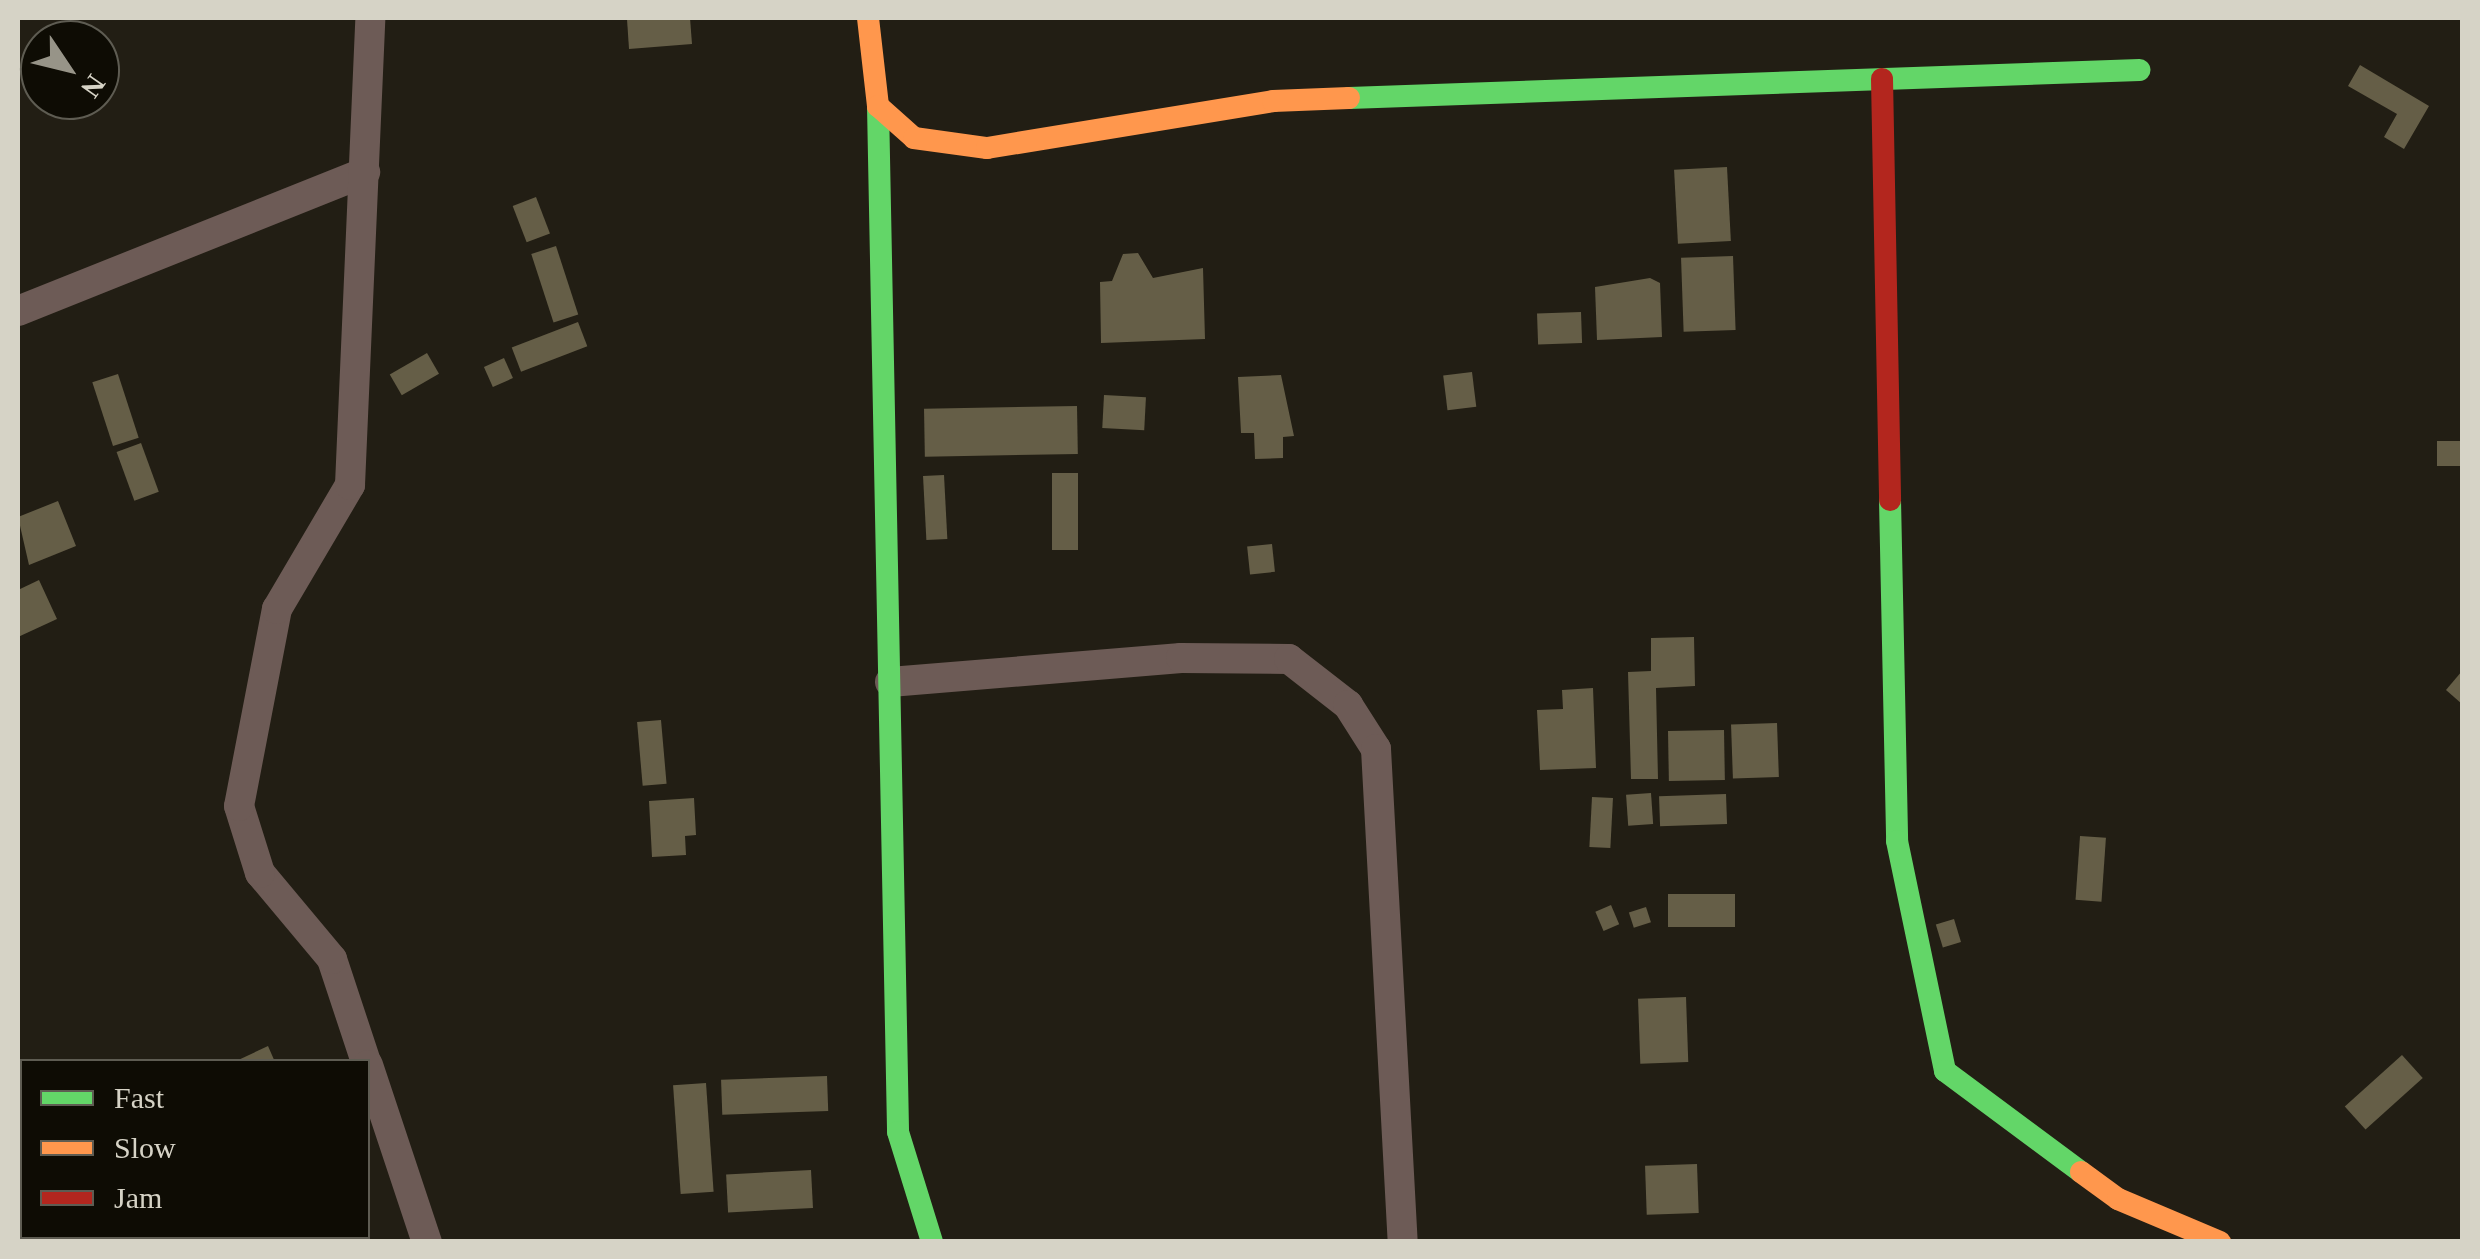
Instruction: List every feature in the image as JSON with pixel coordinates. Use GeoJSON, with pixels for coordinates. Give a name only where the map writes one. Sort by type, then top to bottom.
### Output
{"type":"FeatureCollection","features":[{"type":"Feature","properties":{"kind":"street"},"geometry":{"type":"LineString","coordinates":[[366,1059],[332,959],[260,873],[239,806],[277,609],[350,484],[370,18]]}},
{"type":"Feature","properties":{"kind":"street"},"geometry":{"type":"LineString","coordinates":[[868,18],[878,106],[898,1132],[932,1242]]}},
{"type":"Feature","properties":{"kind":"street"},"geometry":{"type":"LineString","coordinates":[[878,106],[914,138],[987,148],[1273,100],[2140,70]]}},
{"type":"Feature","properties":{"kind":"street"},"geometry":{"type":"LineString","coordinates":[[1882,79],[1898,842],[1945,1070],[2118,1198],[2220,1242]]}},
{"type":"Feature","properties":{"kind":"street"},"geometry":{"type":"LineString","coordinates":[[18,311],[365,172]]}},
{"type":"Feature","properties":{"kind":"street"},"geometry":{"type":"LineString","coordinates":[[890,682],[1181,658],[1289,660],[1348,705],[1376,748],[1403,1242]]}},
{"type":"Feature","properties":{"kind":"street"},"geometry":{"type":"LineString","coordinates":[[370,1072],[426,1242]]}},
{"type":"Feature","properties":{"kind":"building"},"geometry":{"type":"Polygon","coordinates":[[[690,18],[692,44],[629,49],[627,19],[690,18]]]}},
{"type":"Feature","properties":{"kind":"building"},"geometry":{"type":"Polygon","coordinates":[[[2360,65],[2429,106],[2404,149],[2384,137],[2397,114],[2348,86],[2360,65]]]}},
{"type":"Feature","properties":{"kind":"building"},"geometry":{"type":"Polygon","coordinates":[[[1727,167],[1731,241],[1678,244],[1674,170],[1727,167]]]}},
{"type":"Feature","properties":{"kind":"building"},"geometry":{"type":"Polygon","coordinates":[[[536,197],[550,233],[527,242],[513,206],[536,197]]]}},
{"type":"Feature","properties":{"kind":"building"},"geometry":{"type":"Polygon","coordinates":[[[556,246],[578,314],[554,323],[531,254],[556,246]]]}},
{"type":"Feature","properties":{"kind":"building"},"geometry":{"type":"Polygon","coordinates":[[[1138,253],[1153,278],[1203,268],[1205,339],[1101,343],[1100,282],[1112,281],[1123,254],[1138,253]]]}},
{"type":"Feature","properties":{"kind":"building"},"geometry":{"type":"Polygon","coordinates":[[[1733,256],[1736,330],[1684,332],[1681,258],[1733,256]]]}},
{"type":"Feature","properties":{"kind":"building"},"geometry":{"type":"Polygon","coordinates":[[[1650,278],[1660,283],[1662,337],[1597,340],[1595,287],[1650,278]]]}},
{"type":"Feature","properties":{"kind":"building"},"geometry":{"type":"Polygon","coordinates":[[[1581,312],[1582,343],[1538,345],[1537,314],[1581,312]]]}},
{"type":"Feature","properties":{"kind":"building"},"geometry":{"type":"Polygon","coordinates":[[[578,322],[587,346],[521,372],[512,347],[578,322]]]}},
{"type":"Feature","properties":{"kind":"building"},"geometry":{"type":"Polygon","coordinates":[[[427,353],[439,374],[402,395],[390,374],[427,353]]]}},
{"type":"Feature","properties":{"kind":"building"},"geometry":{"type":"Polygon","coordinates":[[[504,358],[513,378],[493,387],[484,367],[504,358]]]}},
{"type":"Feature","properties":{"kind":"building"},"geometry":{"type":"Polygon","coordinates":[[[1472,372],[1476,407],[1447,410],[1443,376],[1472,372]]]}},
{"type":"Feature","properties":{"kind":"building"},"geometry":{"type":"Polygon","coordinates":[[[118,374],[139,438],[113,446],[92,382],[118,374]]]}},
{"type":"Feature","properties":{"kind":"building"},"geometry":{"type":"Polygon","coordinates":[[[1281,375],[1294,436],[1283,437],[1283,458],[1255,459],[1254,433],[1241,433],[1238,377],[1281,375]]]}},
{"type":"Feature","properties":{"kind":"building"},"geometry":{"type":"Polygon","coordinates":[[[1104,395],[1146,397],[1144,430],[1102,428],[1104,395]]]}},
{"type":"Feature","properties":{"kind":"building"},"geometry":{"type":"Polygon","coordinates":[[[1077,406],[1078,454],[925,457],[924,409],[1077,406]]]}},
{"type":"Feature","properties":{"kind":"building"},"geometry":{"type":"Polygon","coordinates":[[[2437,441],[2462,441],[2462,466],[2437,466],[2437,441]]]}},
{"type":"Feature","properties":{"kind":"building"},"geometry":{"type":"Polygon","coordinates":[[[141,443],[159,492],[134,501],[117,452],[141,443]]]}},
{"type":"Feature","properties":{"kind":"building"},"geometry":{"type":"Polygon","coordinates":[[[1052,473],[1078,473],[1078,550],[1052,550],[1052,473]]]}},
{"type":"Feature","properties":{"kind":"building"},"geometry":{"type":"Polygon","coordinates":[[[944,475],[947,539],[926,540],[923,476],[944,475]]]}},
{"type":"Feature","properties":{"kind":"building"},"geometry":{"type":"Polygon","coordinates":[[[58,501],[76,546],[29,565],[18,517],[58,501]]]}},
{"type":"Feature","properties":{"kind":"building"},"geometry":{"type":"Polygon","coordinates":[[[1272,544],[1275,572],[1250,574],[1247,547],[1272,544]]]}},
{"type":"Feature","properties":{"kind":"building"},"geometry":{"type":"Polygon","coordinates":[[[39,580],[57,619],[18,637],[18,590],[39,580]]]}},
{"type":"Feature","properties":{"kind":"building"},"geometry":{"type":"Polygon","coordinates":[[[1694,637],[1695,686],[1656,688],[1658,779],[1631,779],[1628,672],[1651,671],[1651,638],[1694,637]]]}},
{"type":"Feature","properties":{"kind":"building"},"geometry":{"type":"Polygon","coordinates":[[[2462,671],[2462,704],[2446,690],[2462,671]]]}},
{"type":"Feature","properties":{"kind":"building"},"geometry":{"type":"Polygon","coordinates":[[[1593,688],[1596,768],[1540,770],[1537,710],[1563,709],[1562,690],[1593,688]]]}},
{"type":"Feature","properties":{"kind":"building"},"geometry":{"type":"Polygon","coordinates":[[[661,720],[667,784],[643,786],[637,722],[661,720]]]}},
{"type":"Feature","properties":{"kind":"building"},"geometry":{"type":"Polygon","coordinates":[[[1777,723],[1779,777],[1733,779],[1731,725],[1777,723]]]}},
{"type":"Feature","properties":{"kind":"building"},"geometry":{"type":"Polygon","coordinates":[[[1724,730],[1725,780],[1669,781],[1668,731],[1724,730]]]}},
{"type":"Feature","properties":{"kind":"building"},"geometry":{"type":"Polygon","coordinates":[[[1651,793],[1653,824],[1628,826],[1626,795],[1651,793]]]}},
{"type":"Feature","properties":{"kind":"building"},"geometry":{"type":"Polygon","coordinates":[[[1726,794],[1727,824],[1660,826],[1659,796],[1726,794]]]}},
{"type":"Feature","properties":{"kind":"building"},"geometry":{"type":"Polygon","coordinates":[[[1592,797],[1613,798],[1610,848],[1589,847],[1592,797]]]}},
{"type":"Feature","properties":{"kind":"building"},"geometry":{"type":"Polygon","coordinates":[[[694,798],[696,835],[685,836],[686,855],[652,857],[649,801],[694,798]]]}},
{"type":"Feature","properties":{"kind":"building"},"geometry":{"type":"Polygon","coordinates":[[[2080,836],[2106,838],[2101,902],[2076,900],[2080,836]]]}},
{"type":"Feature","properties":{"kind":"building"},"geometry":{"type":"Polygon","coordinates":[[[1668,894],[1735,894],[1735,927],[1668,927],[1668,894]]]}},
{"type":"Feature","properties":{"kind":"building"},"geometry":{"type":"Polygon","coordinates":[[[1611,905],[1619,924],[1604,931],[1595,912],[1611,905]]]}},
{"type":"Feature","properties":{"kind":"building"},"geometry":{"type":"Polygon","coordinates":[[[1646,907],[1651,922],[1634,928],[1629,913],[1646,907]]]}},
{"type":"Feature","properties":{"kind":"building"},"geometry":{"type":"Polygon","coordinates":[[[1954,919],[1961,942],[1943,948],[1936,925],[1954,919]]]}},
{"type":"Feature","properties":{"kind":"building"},"geometry":{"type":"Polygon","coordinates":[[[1686,997],[1688,1062],[1640,1064],[1638,999],[1686,997]]]}},
{"type":"Feature","properties":{"kind":"building"},"geometry":{"type":"Polygon","coordinates":[[[268,1046],[274,1059],[240,1059],[268,1046]]]}},
{"type":"Feature","properties":{"kind":"building"},"geometry":{"type":"Polygon","coordinates":[[[2402,1055],[2423,1078],[2366,1130],[2345,1107],[2402,1055]]]}},
{"type":"Feature","properties":{"kind":"building"},"geometry":{"type":"Polygon","coordinates":[[[827,1076],[828,1111],[722,1115],[721,1080],[827,1076]]]}},
{"type":"Feature","properties":{"kind":"building"},"geometry":{"type":"Polygon","coordinates":[[[706,1083],[714,1192],[681,1194],[673,1085],[706,1083]]]}},
{"type":"Feature","properties":{"kind":"building"},"geometry":{"type":"Polygon","coordinates":[[[18,1128],[20,1176],[18,1171],[18,1128]]]}},
{"type":"Feature","properties":{"kind":"building"},"geometry":{"type":"Polygon","coordinates":[[[1697,1164],[1699,1213],[1647,1215],[1645,1166],[1697,1164]]]}},
{"type":"Feature","properties":{"kind":"building"},"geometry":{"type":"Polygon","coordinates":[[[811,1170],[813,1208],[728,1212],[726,1174],[811,1170]]]}},
{"type":"Feature","properties":{"kind":"building"},"geometry":{"type":"Polygon","coordinates":[[[144,1239],[168,1242],[145,1242],[144,1239]]]}},
{"type":"Feature","properties":{"kind":"traffic: fast"},"geometry":{"type":"LineString","coordinates":[[1349,98],[2140,70]]}},
{"type":"Feature","properties":{"kind":"traffic: fast"},"geometry":{"type":"LineString","coordinates":[[878,106],[898,1132],[932,1242]]}},
{"type":"Feature","properties":{"kind":"traffic: fast"},"geometry":{"type":"LineString","coordinates":[[1890,500],[1897,841],[1945,1071],[2081,1172]]}},
{"type":"Feature","properties":{"kind":"traffic: slow"},"geometry":{"type":"LineString","coordinates":[[868,18],[878,106],[914,138],[987,148],[1273,101],[1349,98]]}},
{"type":"Feature","properties":{"kind":"traffic: slow"},"geometry":{"type":"LineString","coordinates":[[2081,1172],[2118,1199],[2220,1242]]}},
{"type":"Feature","properties":{"kind":"traffic: jam"},"geometry":{"type":"LineString","coordinates":[[1882,79],[1890,500]]}}]}
